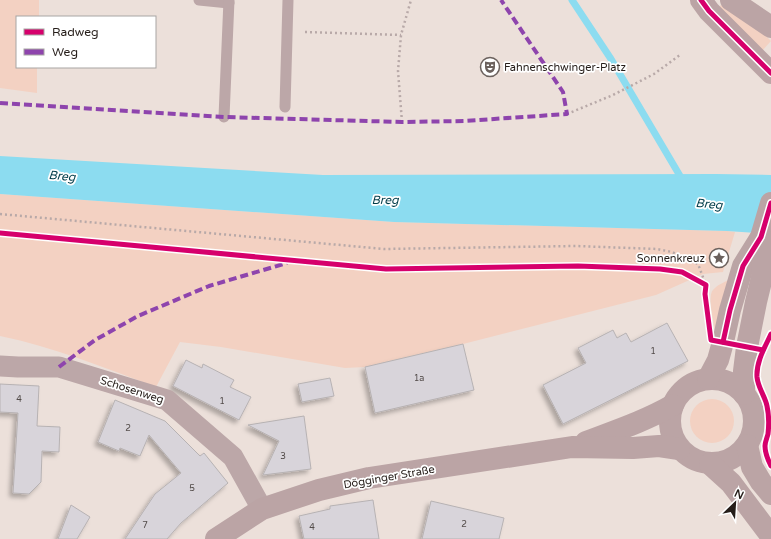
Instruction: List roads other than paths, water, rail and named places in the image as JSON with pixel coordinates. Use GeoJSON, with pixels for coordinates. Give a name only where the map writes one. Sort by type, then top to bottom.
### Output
{"type":"FeatureCollection","features":[{"type":"Feature","properties":{"kind":"main road"},"geometry":{"type":"LineString","coordinates":[[701,0],[709,11],[771,73]]}},
{"type":"Feature","properties":{"kind":"main road"},"geometry":{"type":"LineString","coordinates":[[731,0],[771,27]]}},
{"type":"Feature","properties":{"kind":"main road"},"geometry":{"type":"LineString","coordinates":[[708,379],[720,354],[730,310],[743,266],[761,237],[771,203]]}},
{"type":"Feature","properties":{"kind":"main road"},"geometry":{"type":"LineString","coordinates":[[744,394],[744,371],[747,347],[756,302],[767,260],[761,237]]}},
{"type":"Feature","properties":{"kind":"main road"},"geometry":{"type":"LineString","coordinates":[[708,379],[714,379],[726,381],[736,386],[744,394],[751,404],[754,415],[754,426],[751,438],[737,456],[727,461],[710,464],[693,459],[679,449],[671,433],[670,422],[673,405],[683,390],[692,384],[708,379]]}},
{"type":"Feature","properties":{"kind":"main road","name":"Dögginger Straße"},"geometry":{"type":"LineString","coordinates":[[572,447],[624,428],[660,413],[673,405]]}},
{"type":"Feature","properties":{"kind":"main road"},"geometry":{"type":"LineString","coordinates":[[747,445],[752,466],[761,482],[771,494]]}},
{"type":"Feature","properties":{"kind":"main road","name":"Dögginger Straße"},"geometry":{"type":"LineString","coordinates":[[216,539],[262,509],[319,490],[369,478],[572,447],[633,448],[659,446],[679,449]]}},
{"type":"Feature","properties":{"kind":"main road"},"geometry":{"type":"LineString","coordinates":[[710,464],[731,483],[771,536]]}},
{"type":"Feature","properties":{"kind":"street","name":"Schosenweg"},"geometry":{"type":"LineString","coordinates":[[0,366],[59,367],[167,400],[233,457],[262,509]]}},
{"type":"Feature","properties":{"kind":"lane"},"geometry":{"type":"LineString","coordinates":[[200,0],[229,1],[224,117]]}},
{"type":"Feature","properties":{"kind":"lane"},"geometry":{"type":"LineString","coordinates":[[285,107],[288,0]]}},
{"type":"Feature","properties":{"kind":"water","name":"Breg"},"geometry":{"type":"Polygon","coordinates":[[[0,156],[323,175],[771,175],[771,234],[727,231],[394,222],[0,194],[0,156]]]}},
{"type":"Feature","properties":{"kind":"waterway"},"geometry":{"type":"LineString","coordinates":[[572,0],[611,59],[683,181]]}},
{"type":"Feature","properties":{"kind":"place","name":"Fahnenschwinger-Platz"},"geometry":{"type":"Point","coordinates":[490,67]}},
{"type":"Feature","properties":{"kind":"place","name":"Sonnenkreuz"},"geometry":{"type":"Point","coordinates":[719,258]}}]}
